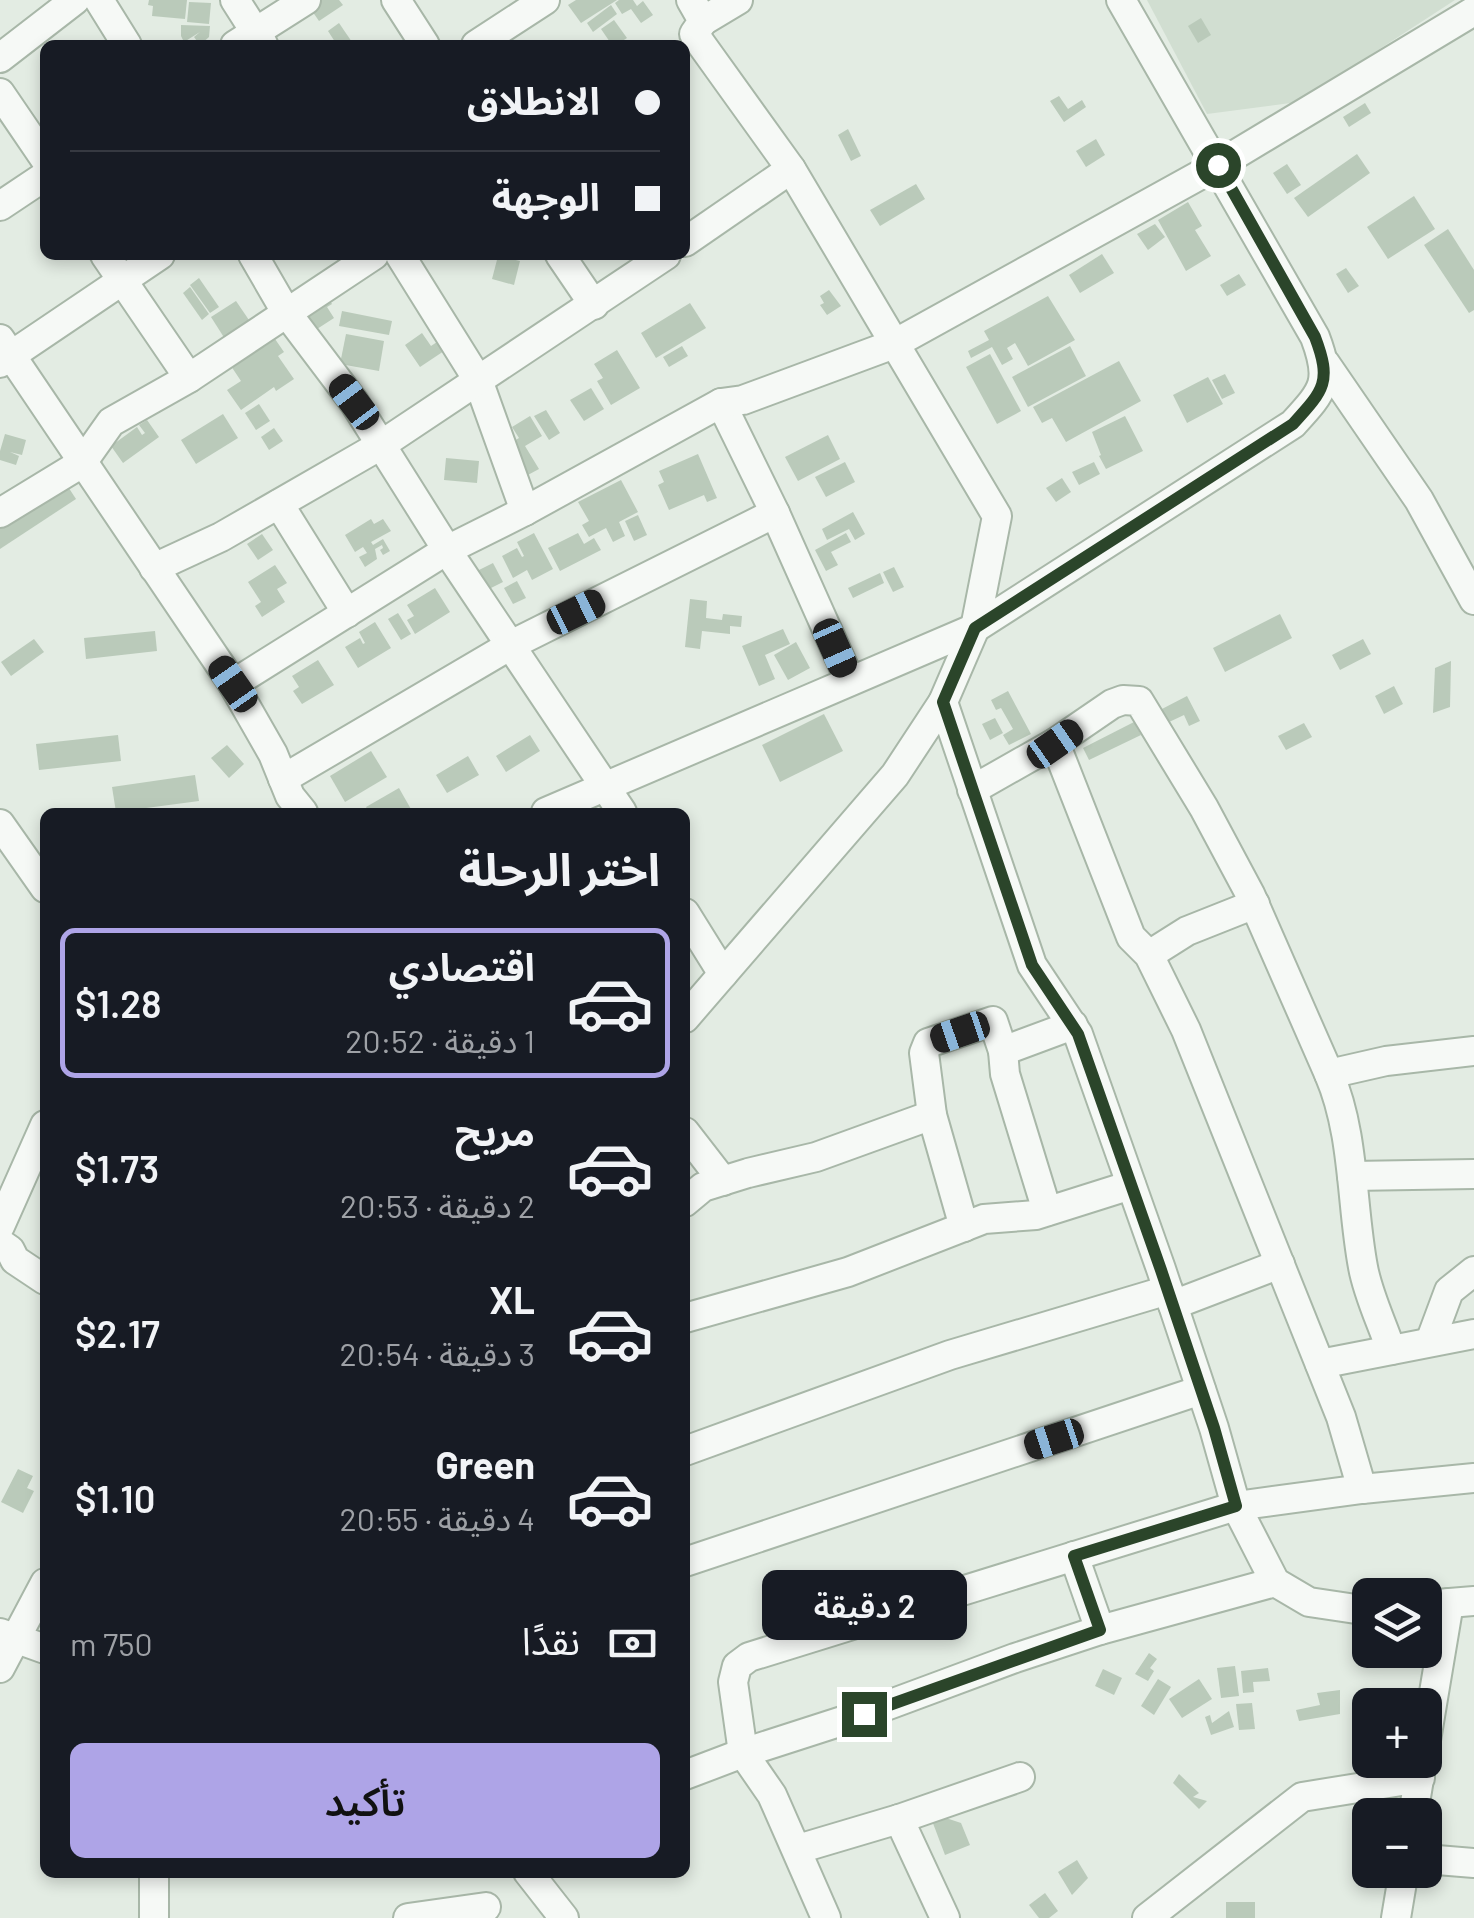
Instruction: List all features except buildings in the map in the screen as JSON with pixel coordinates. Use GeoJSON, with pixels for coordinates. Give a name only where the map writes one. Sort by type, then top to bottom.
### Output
{"type":"FeatureCollection","features":[{"type":"Feature","properties":{"kind":"street"},"geometry":{"type":"LineString","coordinates":[[0,58],[75,0]]}},
{"type":"Feature","properties":{"kind":"street"},"geometry":{"type":"LineString","coordinates":[[99,0],[123,40]]}},
{"type":"Feature","properties":{"kind":"street"},"geometry":{"type":"LineString","coordinates":[[236,0],[251,40],[306,0]]}},
{"type":"Feature","properties":{"kind":"street"},"geometry":{"type":"LineString","coordinates":[[396,0],[423,40]]}},
{"type":"Feature","properties":{"kind":"street"},"geometry":{"type":"LineString","coordinates":[[484,40],[545,0]]}},
{"type":"Feature","properties":{"kind":"street"},"geometry":{"type":"LineString","coordinates":[[690,1012],[895,775],[943,702],[975,628],[996,516],[791,169],[691,25],[738,0]]}},
{"type":"Feature","properties":{"kind":"street"},"geometry":{"type":"LineString","coordinates":[[1122,0],[1315,337],[1325,363],[1419,500],[1474,600]]}},
{"type":"Feature","properties":{"kind":"street"},"geometry":{"type":"LineString","coordinates":[[233,684],[447,550],[721,403],[743,400],[894,344],[1218,165],[1474,12]]}},
{"type":"Feature","properties":{"kind":"street"},"geometry":{"type":"LineString","coordinates":[[0,94],[40,152]]}},
{"type":"Feature","properties":{"kind":"street"},"geometry":{"type":"LineString","coordinates":[[690,239],[791,169]]}},
{"type":"Feature","properties":{"kind":"street"},"geometry":{"type":"LineString","coordinates":[[0,206],[40,179]]}},
{"type":"Feature","properties":{"kind":"street"},"geometry":{"type":"LineString","coordinates":[[108,260],[189,378]]}},
{"type":"Feature","properties":{"kind":"street"},"geometry":{"type":"LineString","coordinates":[[153,260],[4,353],[233,684],[272,754],[287,800],[511,644],[774,514]]}},
{"type":"Feature","properties":{"kind":"street"},"geometry":{"type":"LineString","coordinates":[[256,260],[286,312],[354,402],[447,550],[619,808]]}},
{"type":"Feature","properties":{"kind":"street"},"geometry":{"type":"LineString","coordinates":[[0,513],[82,462],[111,422],[189,378],[366,260]]}},
{"type":"Feature","properties":{"kind":"street"},"geometry":{"type":"LineString","coordinates":[[403,260],[478,380],[525,510]]}},
{"type":"Feature","properties":{"kind":"street"},"geometry":{"type":"LineString","coordinates":[[563,260],[594,304]]}},
{"type":"Feature","properties":{"kind":"street"},"geometry":{"type":"LineString","coordinates":[[154,568],[221,538],[381,444],[659,260]]}},
{"type":"Feature","properties":{"kind":"street"},"geometry":{"type":"LineString","coordinates":[[555,808],[975,628],[1293,424],[1320,395],[1325,363]]}},
{"type":"Feature","properties":{"kind":"street"},"geometry":{"type":"LineString","coordinates":[[721,403],[850,681]]}},
{"type":"Feature","properties":{"kind":"street"},"geometry":{"type":"LineString","coordinates":[[279,504],[348,613]]}},
{"type":"Feature","properties":{"kind":"street"},"geometry":{"type":"LineString","coordinates":[[972,790],[1055,744],[1112,704],[1139,701],[1204,808],[1254,904],[1338,1095],[1363,1270],[1391,1350]]}},
{"type":"Feature","properties":{"kind":"street"},"geometry":{"type":"LineString","coordinates":[[943,702],[1032,965],[1078,1034],[1170,1297],[1236,1506],[1275,1582],[1309,1602],[1352,1607]]}},
{"type":"Feature","properties":{"kind":"street"},"geometry":{"type":"LineString","coordinates":[[1055,744],[1131,937],[1149,955],[1186,1030],[1341,1418],[1362,1489]]}},
{"type":"Feature","properties":{"kind":"street"},"geometry":{"type":"LineString","coordinates":[[0,824],[40,881]]}},
{"type":"Feature","properties":{"kind":"street"},"geometry":{"type":"LineString","coordinates":[[1149,955],[1187,931],[1254,904]]}},
{"type":"Feature","properties":{"kind":"street"},"geometry":{"type":"LineString","coordinates":[[690,920],[724,974]]}},
{"type":"Feature","properties":{"kind":"street"},"geometry":{"type":"LineString","coordinates":[[964,1227],[932,1115],[924,1052],[928,1043],[993,1021],[1047,1211]]}},
{"type":"Feature","properties":{"kind":"street"},"geometry":{"type":"LineString","coordinates":[[1003,1051],[1072,1026]]}},
{"type":"Feature","properties":{"kind":"street"},"geometry":{"type":"LineString","coordinates":[[1329,1074],[1386,1061],[1474,1051]]}},
{"type":"Feature","properties":{"kind":"street"},"geometry":{"type":"LineString","coordinates":[[690,1198],[703,1188],[816,1157],[932,1115]]}},
{"type":"Feature","properties":{"kind":"street"},"geometry":{"type":"LineString","coordinates":[[0,1226],[40,1136]]}},
{"type":"Feature","properties":{"kind":"street"},"geometry":{"type":"LineString","coordinates":[[690,1138],[724,1181]]}},
{"type":"Feature","properties":{"kind":"street"},"geometry":{"type":"LineString","coordinates":[[1352,1176],[1474,1174]]}},
{"type":"Feature","properties":{"kind":"street"},"geometry":{"type":"LineString","coordinates":[[690,1317],[848,1272],[984,1219],[1036,1215],[1132,1185]]}},
{"type":"Feature","properties":{"kind":"street"},"geometry":{"type":"LineString","coordinates":[[0,1243],[15,1260],[40,1277]]}},
{"type":"Feature","properties":{"kind":"street"},"geometry":{"type":"LineString","coordinates":[[690,1449],[950,1355],[1280,1264]]}},
{"type":"Feature","properties":{"kind":"street"},"geometry":{"type":"LineString","coordinates":[[1430,1342],[1450,1291],[1474,1270]]}},
{"type":"Feature","properties":{"kind":"street"},"geometry":{"type":"LineString","coordinates":[[1320,1364],[1474,1334]]}},
{"type":"Feature","properties":{"kind":"street"},"geometry":{"type":"LineString","coordinates":[[690,1560],[1201,1390]]}},
{"type":"Feature","properties":{"kind":"street"},"geometry":{"type":"LineString","coordinates":[[826,1918],[772,1795],[744,1752],[733,1682],[737,1666],[749,1657],[1236,1506],[1474,1478]]}},
{"type":"Feature","properties":{"kind":"street"},"geometry":{"type":"LineString","coordinates":[[1074,1556],[1100,1630]]}},
{"type":"Feature","properties":{"kind":"street"},"geometry":{"type":"LineString","coordinates":[[690,1773],[1100,1630],[1275,1582]]}},
{"type":"Feature","properties":{"kind":"street"},"geometry":{"type":"LineString","coordinates":[[0,1668],[8,1636],[40,1590]]}},
{"type":"Feature","properties":{"kind":"street"},"geometry":{"type":"LineString","coordinates":[[1435,1688],[1449,1603]]}},
{"type":"Feature","properties":{"kind":"street"},"geometry":{"type":"LineString","coordinates":[[8,1636],[40,1647]]}},
{"type":"Feature","properties":{"kind":"street"},"geometry":{"type":"LineString","coordinates":[[798,1848],[1020,1777]]}},
{"type":"Feature","properties":{"kind":"street"},"geometry":{"type":"LineString","coordinates":[[1147,1918],[1302,1797],[1383,1778]]}},
{"type":"Feature","properties":{"kind":"street"},"geometry":{"type":"LineString","coordinates":[[899,1818],[945,1918]]}},
{"type":"Feature","properties":{"kind":"street"},"geometry":{"type":"LineString","coordinates":[[1442,1860],[1474,1863]]}},
{"type":"Feature","properties":{"kind":"street"},"geometry":{"type":"LineString","coordinates":[[154,1878],[154,1918]]}},
{"type":"Feature","properties":{"kind":"street"},"geometry":{"type":"LineString","coordinates":[[533,1878],[564,1918]]}},
{"type":"Feature","properties":{"kind":"street"},"geometry":{"type":"LineString","coordinates":[[1396,1918],[1401,1888]]}},
{"type":"Feature","properties":{"kind":"street"},"geometry":{"type":"LineString","coordinates":[[408,1918],[486,1907]]}},
{"type":"Feature","properties":{"kind":"shaded area"},"geometry":{"type":"Polygon","coordinates":[[[1147,0],[1455,0],[1298,102],[1207,114],[1147,0]]]}},
{"type":"Feature","properties":{"kind":"route"},"geometry":{"type":"LineString","coordinates":[[864,1714],[1100,1630],[1074,1556],[1236,1506],[1214,1428],[1078,1034],[1032,965],[943,702],[975,628],[1293,424],[1320,395],[1325,363],[1315,337],[1218,165]]}}]}
